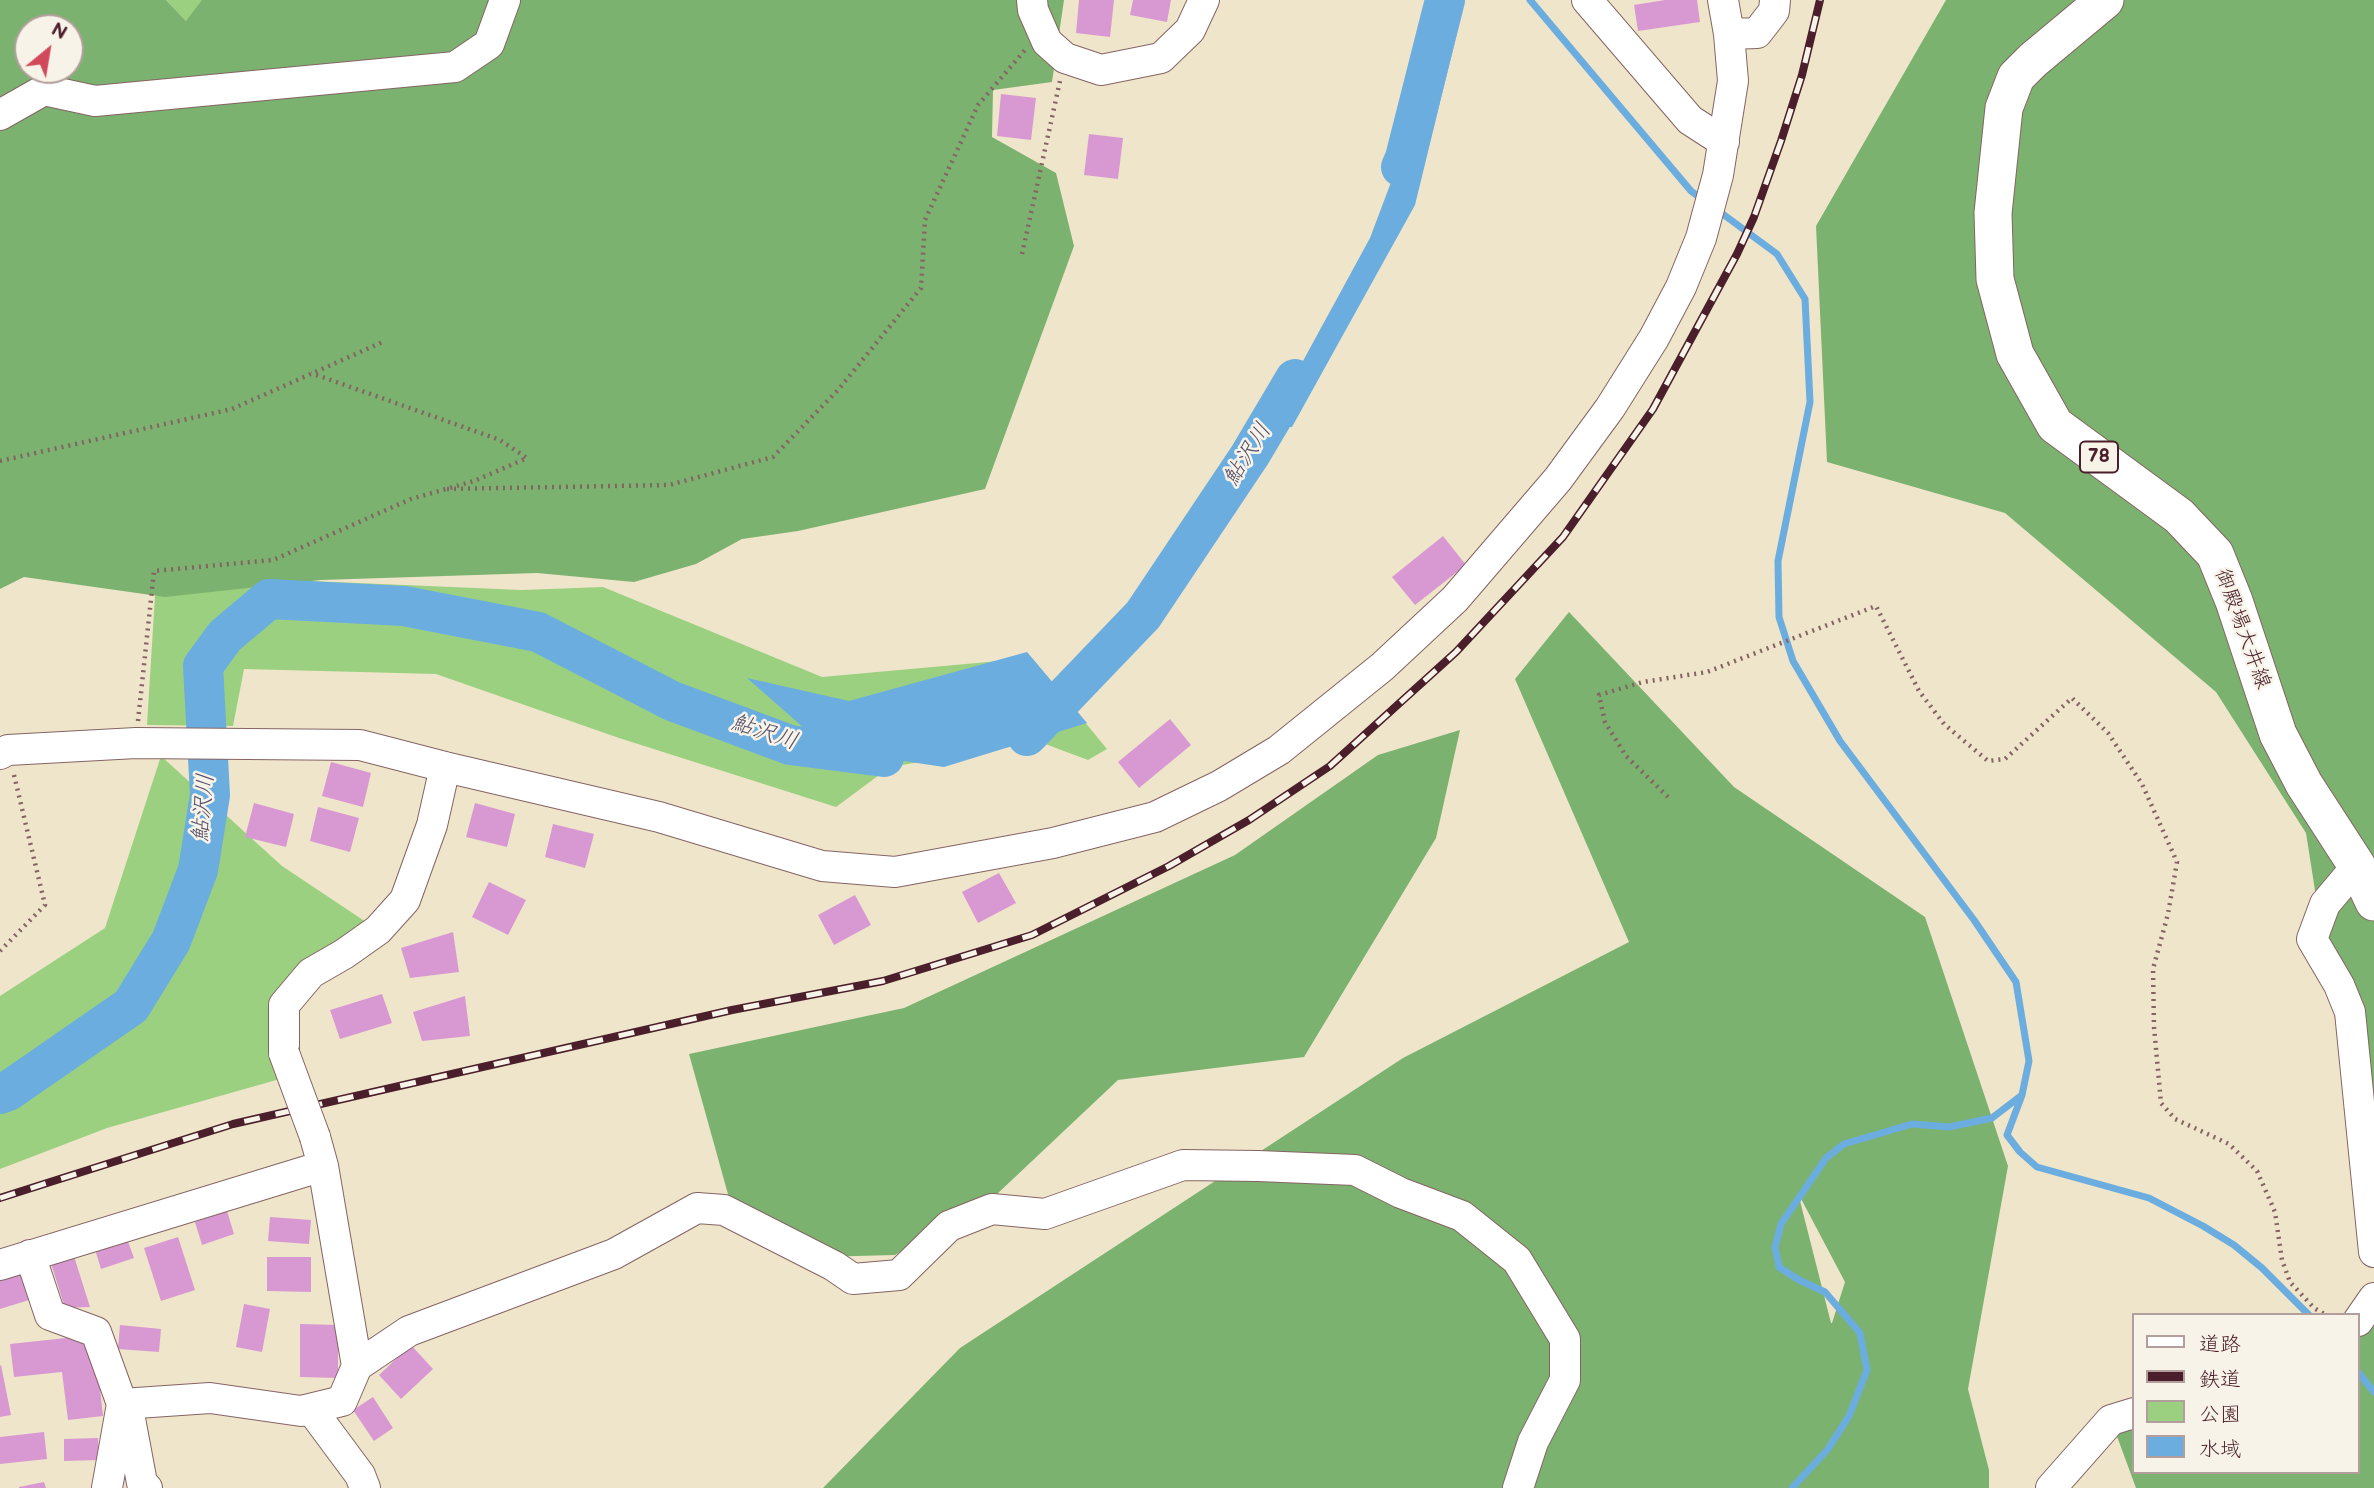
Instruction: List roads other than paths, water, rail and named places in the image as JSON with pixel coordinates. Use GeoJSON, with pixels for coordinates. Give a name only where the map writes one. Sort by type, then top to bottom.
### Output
{"type":"FeatureCollection","features":[{"type":"Feature","properties":{"kind":"main road","name":"御殿場大井線"},"geometry":{"type":"LineString","coordinates":[[2105,0],[2033,60],[2017,77],[2004,108],[1994,202],[1995,279],[2015,354],[2054,425],[2128,476],[2179,516],[2215,554],[2234,601],[2278,734],[2304,784],[2357,866],[2374,902]]}},
{"type":"Feature","properties":{"kind":"street"},"geometry":{"type":"LineString","coordinates":[[0,115],[44,90],[95,101],[455,67],[489,44],[505,0]]}},
{"type":"Feature","properties":{"kind":"street"},"geometry":{"type":"LineString","coordinates":[[1031,0],[1047,42],[1065,58],[1101,70],[1161,58],[1190,30],[1203,0]]}},
{"type":"Feature","properties":{"kind":"street"},"geometry":{"type":"LineString","coordinates":[[1587,0],[1690,120],[1724,142]]}},
{"type":"Feature","properties":{"kind":"street"},"geometry":{"type":"LineString","coordinates":[[4,752],[136,743],[360,744],[445,767],[659,817],[822,866],[895,872],[1053,843],[1155,817],[1219,786],[1279,750],[1382,667],[1455,599],[1558,480],[1610,408],[1654,338],[1681,287],[1701,238],[1718,175],[1733,80],[1723,0]]}},
{"type":"Feature","properties":{"kind":"street"},"geometry":{"type":"LineString","coordinates":[[1729,34],[1757,33],[1774,11],[1775,0]]}},
{"type":"Feature","properties":{"kind":"street"},"geometry":{"type":"LineString","coordinates":[[124,1404],[210,1398],[301,1411],[342,1401],[357,1366],[323,1166],[284,1053],[285,1005],[311,973],[378,930],[405,900],[432,825],[445,767]]}},
{"type":"Feature","properties":{"kind":"street"},"geometry":{"type":"LineString","coordinates":[[2357,866],[2325,904],[2312,939],[2339,985],[2350,1012],[2374,1252]]}},
{"type":"Feature","properties":{"kind":"street"},"geometry":{"type":"LineString","coordinates":[[357,1366],[409,1331],[614,1255],[697,1208],[724,1210],[834,1266],[853,1279],[899,1275],[949,1226],[992,1209],[1045,1214],[1183,1165],[1355,1170],[1401,1193],[1462,1216],[1517,1260],[1565,1339],[1565,1380],[1533,1442],[1518,1488]]}},
{"type":"Feature","properties":{"kind":"street"},"geometry":{"type":"LineString","coordinates":[[0,1265],[323,1166]]}},
{"type":"Feature","properties":{"kind":"street"},"geometry":{"type":"LineString","coordinates":[[30,1255],[50,1315],[96,1332],[124,1404],[142,1483],[147,1488]]}},
{"type":"Feature","properties":{"kind":"street"},"geometry":{"type":"LineString","coordinates":[[2360,1318],[2374,1298]]}},
{"type":"Feature","properties":{"kind":"street"},"geometry":{"type":"LineString","coordinates":[[107,1488],[124,1404]]}},
{"type":"Feature","properties":{"kind":"street"},"geometry":{"type":"LineString","coordinates":[[311,1409],[360,1475],[365,1488]]}},
{"type":"Feature","properties":{"kind":"street"},"geometry":{"type":"LineString","coordinates":[[2050,1488],[2111,1420],[2132,1414]]}},
{"type":"Feature","properties":{"kind":"water"},"geometry":{"type":"Polygon","coordinates":[[[1434,0],[1465,0],[1415,205],[1292,427],[1267,427],[1370,238],[1419,108],[1434,0]]]}},
{"type":"Feature","properties":{"kind":"water"},"geometry":{"type":"Polygon","coordinates":[[[1027,652],[1087,723],[944,767],[829,750],[747,678],[849,701],[1027,652]]]}},
{"type":"Feature","properties":{"kind":"waterway","name":"鮎沢川"},"geometry":{"type":"LineString","coordinates":[[1401,167],[1445,0]]}},
{"type":"Feature","properties":{"kind":"waterway"},"geometry":{"type":"LineString","coordinates":[[1530,0],[1691,191],[1703,200]]}},
{"type":"Feature","properties":{"kind":"waterway"},"geometry":{"type":"LineString","coordinates":[[1716,209],[1777,254],[1805,299],[1810,402],[1778,561],[1779,617],[1793,661],[1840,741],[1974,920],[2016,982],[2029,1061],[2022,1095],[2007,1135],[2020,1152],[2037,1167],[2149,1198],[2203,1226],[2234,1245],[2262,1268],[2307,1313]]}},
{"type":"Feature","properties":{"kind":"waterway","name":"鮎沢川"},"geometry":{"type":"LineString","coordinates":[[1027,736],[1143,615],[1250,455],[1295,379]]}},
{"type":"Feature","properties":{"kind":"waterway","name":"鮎沢川"},"geometry":{"type":"LineString","coordinates":[[0,1094],[131,1006],[171,941],[198,870],[210,795],[203,666],[225,636],[269,599],[404,606],[538,632],[672,701],[790,745],[884,757]]}},
{"type":"Feature","properties":{"kind":"waterway"},"geometry":{"type":"LineString","coordinates":[[1792,1488],[1828,1449],[1849,1416],[1867,1370],[1860,1333],[1825,1292],[1779,1267],[1775,1247],[1781,1224],[1826,1158],[1844,1144],[1912,1124],[1949,1127],[1992,1118],[2022,1095]]}},
{"type":"Feature","properties":{"kind":"waterway"},"geometry":{"type":"LineString","coordinates":[[2360,1374],[2374,1392]]}},
{"type":"Feature","properties":{"kind":"railway"},"geometry":{"type":"LineString","coordinates":[[0,1198],[233,1124],[732,1010],[883,981],[1032,935],[1169,866],[1249,820],[1330,766],[1456,652],[1563,537],[1653,409],[1737,254],[1754,217],[1802,75],[1820,0]]}}]}
